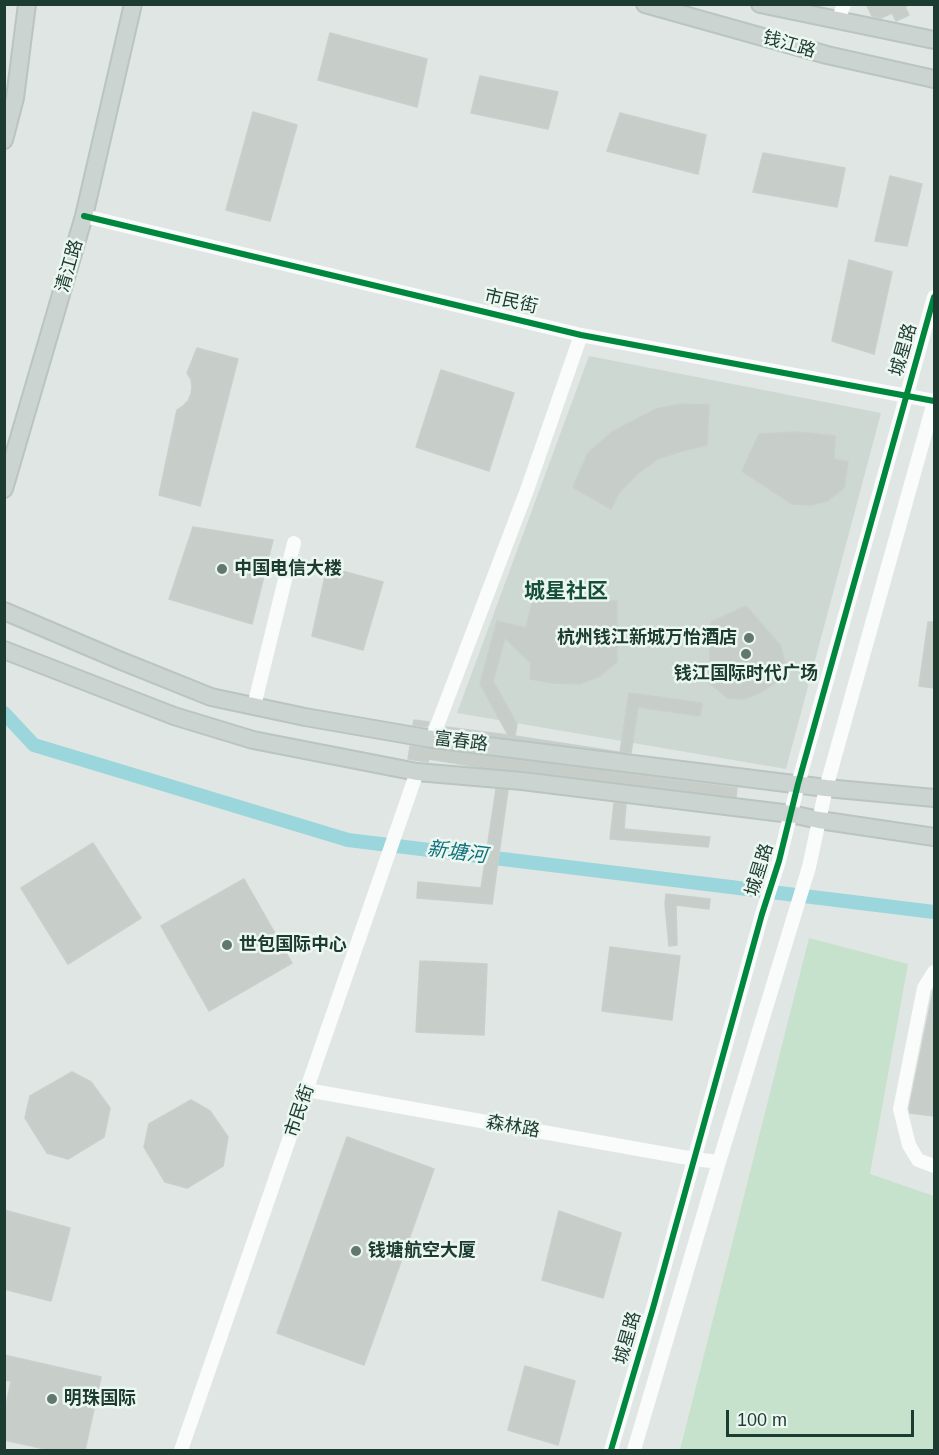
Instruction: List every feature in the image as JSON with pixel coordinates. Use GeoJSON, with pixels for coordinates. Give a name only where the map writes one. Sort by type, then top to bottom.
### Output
{"type":"FeatureCollection","features":[{"type":"Feature","properties":{"kind":"main road"},"geometry":{"type":"LineString","coordinates":[[4,140],[27,4]]}},
{"type":"Feature","properties":{"kind":"main road","name":"清江路"},"geometry":{"type":"LineString","coordinates":[[4,489],[84,216],[134,4]]}},
{"type":"Feature","properties":{"kind":"main road","name":"钱江路"},"geometry":{"type":"LineString","coordinates":[[645,4],[827,56],[934,79]]}},
{"type":"Feature","properties":{"kind":"main road","name":"钱江路"},"geometry":{"type":"LineString","coordinates":[[760,4],[934,40]]}},
{"type":"Feature","properties":{"kind":"main road","name":"富春路"},"geometry":{"type":"LineString","coordinates":[[4,611],[211,697],[305,717],[432,739],[826,788],[934,798]]}},
{"type":"Feature","properties":{"kind":"main road","name":"富春路"},"geometry":{"type":"LineString","coordinates":[[4,650],[174,716],[253,740],[417,772],[532,782],[791,814],[934,837]]}},
{"type":"Feature","properties":{"kind":"street"},"geometry":{"type":"LineString","coordinates":[[838,21],[844,4]]}},
{"type":"Feature","properties":{"kind":"street","name":"市民街"},"geometry":{"type":"LineString","coordinates":[[84,216],[581,335],[934,401]]}},
{"type":"Feature","properties":{"kind":"street","name":"城星路"},"geometry":{"type":"LineString","coordinates":[[612,1450],[762,914],[779,861],[798,784],[934,297]]}},
{"type":"Feature","properties":{"kind":"street"},"geometry":{"type":"LineString","coordinates":[[432,739],[527,490],[581,335]]}},
{"type":"Feature","properties":{"kind":"street","name":"城星路"},"geometry":{"type":"LineString","coordinates":[[634,1450],[719,1162],[794,921],[809,867],[826,788],[934,401]]}},
{"type":"Feature","properties":{"kind":"street"},"geometry":{"type":"LineString","coordinates":[[254,706],[294,543]]}},
{"type":"Feature","properties":{"kind":"street","name":"市民街"},"geometry":{"type":"LineString","coordinates":[[182,1450],[417,772]]}},
{"type":"Feature","properties":{"kind":"street"},"geometry":{"type":"LineString","coordinates":[[934,972],[924,988],[900,1109],[909,1145],[918,1160],[934,1166]]}},
{"type":"Feature","properties":{"kind":"street","name":"森林路"},"geometry":{"type":"LineString","coordinates":[[307,1090],[719,1162]]}},
{"type":"Feature","properties":{"kind":"shaded area","name":"钱江国际时代广场"},"geometry":{"type":"Polygon","coordinates":[[[589,356],[881,413],[786,769],[457,713],[589,356]]]}},
{"type":"Feature","properties":{"kind":"green space"},"geometry":{"type":"Polygon","coordinates":[[[809,938],[908,964],[870,1174],[934,1196],[934,1450],[680,1450],[809,938]]]}},
{"type":"Feature","properties":{"kind":"building"},"geometry":{"type":"Polygon","coordinates":[[[866,4],[910,4],[905,7],[909,15],[896,21],[892,13],[881,18],[872,16],[866,4]]]}},
{"type":"Feature","properties":{"kind":"building"},"geometry":{"type":"Polygon","coordinates":[[[330,33],[427,59],[417,107],[318,80],[330,33]]]}},
{"type":"Feature","properties":{"kind":"building"},"geometry":{"type":"Polygon","coordinates":[[[480,76],[558,92],[548,129],[471,113],[480,76]]]}},
{"type":"Feature","properties":{"kind":"building"},"geometry":{"type":"Polygon","coordinates":[[[253,112],[297,125],[270,221],[226,210],[253,112]]]}},
{"type":"Feature","properties":{"kind":"building"},"geometry":{"type":"Polygon","coordinates":[[[620,113],[706,135],[698,174],[607,151],[620,113]]]}},
{"type":"Feature","properties":{"kind":"building"},"geometry":{"type":"Polygon","coordinates":[[[763,153],[845,168],[837,207],[753,192],[763,153]]]}},
{"type":"Feature","properties":{"kind":"building"},"geometry":{"type":"Polygon","coordinates":[[[890,176],[922,184],[907,246],[875,241],[890,176]]]}},
{"type":"Feature","properties":{"kind":"building"},"geometry":{"type":"Polygon","coordinates":[[[849,260],[892,272],[874,354],[832,341],[849,260]]]}},
{"type":"Feature","properties":{"kind":"building"},"geometry":{"type":"Polygon","coordinates":[[[197,348],[238,359],[200,506],[159,495],[177,410],[188,401],[191,394],[191,379],[187,373],[197,348]]]}},
{"type":"Feature","properties":{"kind":"building"},"geometry":{"type":"Polygon","coordinates":[[[441,370],[514,393],[489,471],[416,447],[441,370]]]}},
{"type":"Feature","properties":{"kind":"building"},"geometry":{"type":"Polygon","coordinates":[[[680,404],[709,405],[707,445],[658,459],[637,474],[619,493],[611,509],[573,487],[588,453],[612,432],[656,409],[680,404]]]}},
{"type":"Feature","properties":{"kind":"building"},"geometry":{"type":"Polygon","coordinates":[[[798,432],[835,436],[834,459],[848,462],[844,488],[827,501],[810,505],[792,504],[742,471],[759,434],[798,432]]]}},
{"type":"Feature","properties":{"kind":"building","name":"中国电信大楼"},"geometry":{"type":"Polygon","coordinates":[[[193,527],[273,540],[252,624],[169,599],[193,527]]]}},
{"type":"Feature","properties":{"kind":"building"},"geometry":{"type":"Polygon","coordinates":[[[327,567],[383,582],[363,650],[312,636],[327,567]]]}},
{"type":"Feature","properties":{"kind":"building"},"geometry":{"type":"Polygon","coordinates":[[[535,592],[579,601],[617,601],[617,662],[600,676],[580,684],[530,679],[531,663],[505,638],[493,681],[517,724],[515,736],[619,752],[445,730],[446,727],[508,735],[480,684],[497,621],[526,628],[535,592]]]}},
{"type":"Feature","properties":{"kind":"building","name":"钱江国际时代广场"},"geometry":{"type":"Polygon","coordinates":[[[746,606],[780,645],[785,663],[779,680],[760,693],[743,699],[728,698],[709,683],[711,622],[746,606]]]}},
{"type":"Feature","properties":{"kind":"building"},"geometry":{"type":"Polygon","coordinates":[[[928,622],[934,622],[934,688],[919,686],[928,622]]]}},
{"type":"Feature","properties":{"kind":"building"},"geometry":{"type":"Polygon","coordinates":[[[629,693],[702,703],[700,716],[638,707],[631,753],[620,752],[629,693]]]}},
{"type":"Feature","properties":{"kind":"building"},"geometry":{"type":"Polygon","coordinates":[[[414,720],[429,722],[427,727],[413,725],[414,720]]]}},
{"type":"Feature","properties":{"kind":"building"},"geometry":{"type":"Polygon","coordinates":[[[410,746],[737,788],[736,797],[478,767],[429,759],[428,762],[408,759],[410,746]]]}},
{"type":"Feature","properties":{"kind":"building"},"geometry":{"type":"Polygon","coordinates":[[[496,789],[508,790],[492,904],[417,898],[418,882],[481,888],[496,789]]]}},
{"type":"Feature","properties":{"kind":"building"},"geometry":{"type":"Polygon","coordinates":[[[614,803],[626,804],[624,829],[710,837],[708,847],[610,839],[614,803]]]}},
{"type":"Feature","properties":{"kind":"building"},"geometry":{"type":"Polygon","coordinates":[[[93,843],[141,918],[68,964],[21,888],[93,843]]]}},
{"type":"Feature","properties":{"kind":"building","name":"世包国际中心"},"geometry":{"type":"Polygon","coordinates":[[[244,879],[292,963],[209,1011],[161,926],[244,879]]]}},
{"type":"Feature","properties":{"kind":"building"},"geometry":{"type":"Polygon","coordinates":[[[666,894],[710,899],[709,909],[676,905],[677,945],[669,946],[666,894]]]}},
{"type":"Feature","properties":{"kind":"building"},"geometry":{"type":"Polygon","coordinates":[[[610,947],[680,956],[672,1020],[602,1011],[610,947]]]}},
{"type":"Feature","properties":{"kind":"building"},"geometry":{"type":"Polygon","coordinates":[[[420,961],[487,964],[484,1035],[416,1032],[420,961]]]}},
{"type":"Feature","properties":{"kind":"building"},"geometry":{"type":"Polygon","coordinates":[[[934,988],[934,1116],[910,1113],[909,1109],[934,988]]]}},
{"type":"Feature","properties":{"kind":"building"},"geometry":{"type":"Polygon","coordinates":[[[72,1072],[91,1082],[110,1108],[104,1137],[68,1159],[47,1153],[25,1118],[30,1096],[72,1072]]]}},
{"type":"Feature","properties":{"kind":"building"},"geometry":{"type":"Polygon","coordinates":[[[191,1100],[210,1111],[228,1137],[223,1166],[187,1188],[165,1182],[144,1147],[149,1124],[191,1100]]]}},
{"type":"Feature","properties":{"kind":"building","name":"钱塘航空大厦"},"geometry":{"type":"Polygon","coordinates":[[[347,1137],[434,1169],[364,1365],[277,1333],[347,1137]]]}},
{"type":"Feature","properties":{"kind":"building"},"geometry":{"type":"Polygon","coordinates":[[[4,1210],[70,1228],[51,1301],[4,1289],[4,1210]]]}},
{"type":"Feature","properties":{"kind":"building"},"geometry":{"type":"Polygon","coordinates":[[[559,1211],[621,1233],[603,1298],[542,1280],[559,1211]]]}},
{"type":"Feature","properties":{"kind":"building","name":"明珠国际"},"geometry":{"type":"Polygon","coordinates":[[[4,1355],[101,1377],[85,1450],[50,1450],[4,1440],[4,1416],[11,1381],[4,1380],[4,1355]]]}},
{"type":"Feature","properties":{"kind":"building"},"geometry":{"type":"Polygon","coordinates":[[[525,1366],[575,1381],[558,1445],[508,1430],[525,1366]]]}},
{"type":"Feature","properties":{"kind":"waterway","name":"新塘河"},"geometry":{"type":"LineString","coordinates":[[4,713],[34,745],[348,840],[934,912]]}},
{"type":"Feature","properties":{"kind":"cycle path"},"geometry":{"type":"LineString","coordinates":[[84,216],[581,335],[934,401]]}},
{"type":"Feature","properties":{"kind":"cycle path"},"geometry":{"type":"LineString","coordinates":[[611,1450],[653,1308],[762,914],[779,861],[798,784],[934,297]]}},
{"type":"Feature","properties":{"kind":"place","name":"中国电信大楼"},"geometry":{"type":"Point","coordinates":[222,569]}},
{"type":"Feature","properties":{"kind":"place","name":"杭州钱江新城万怡酒店"},"geometry":{"type":"Point","coordinates":[749,638]}},
{"type":"Feature","properties":{"kind":"place","name":"钱江国际时代广场"},"geometry":{"type":"Point","coordinates":[746,654]}},
{"type":"Feature","properties":{"kind":"place","name":"世包国际中心"},"geometry":{"type":"Point","coordinates":[227,945]}},
{"type":"Feature","properties":{"kind":"place","name":"钱塘航空大厦"},"geometry":{"type":"Point","coordinates":[356,1251]}},
{"type":"Feature","properties":{"kind":"place","name":"明珠国际"},"geometry":{"type":"Point","coordinates":[52,1399]}},
{"type":"Feature","properties":{"kind":"district","name":"城星社区"},"geometry":{"type":"Point","coordinates":[566,592]}}]}
